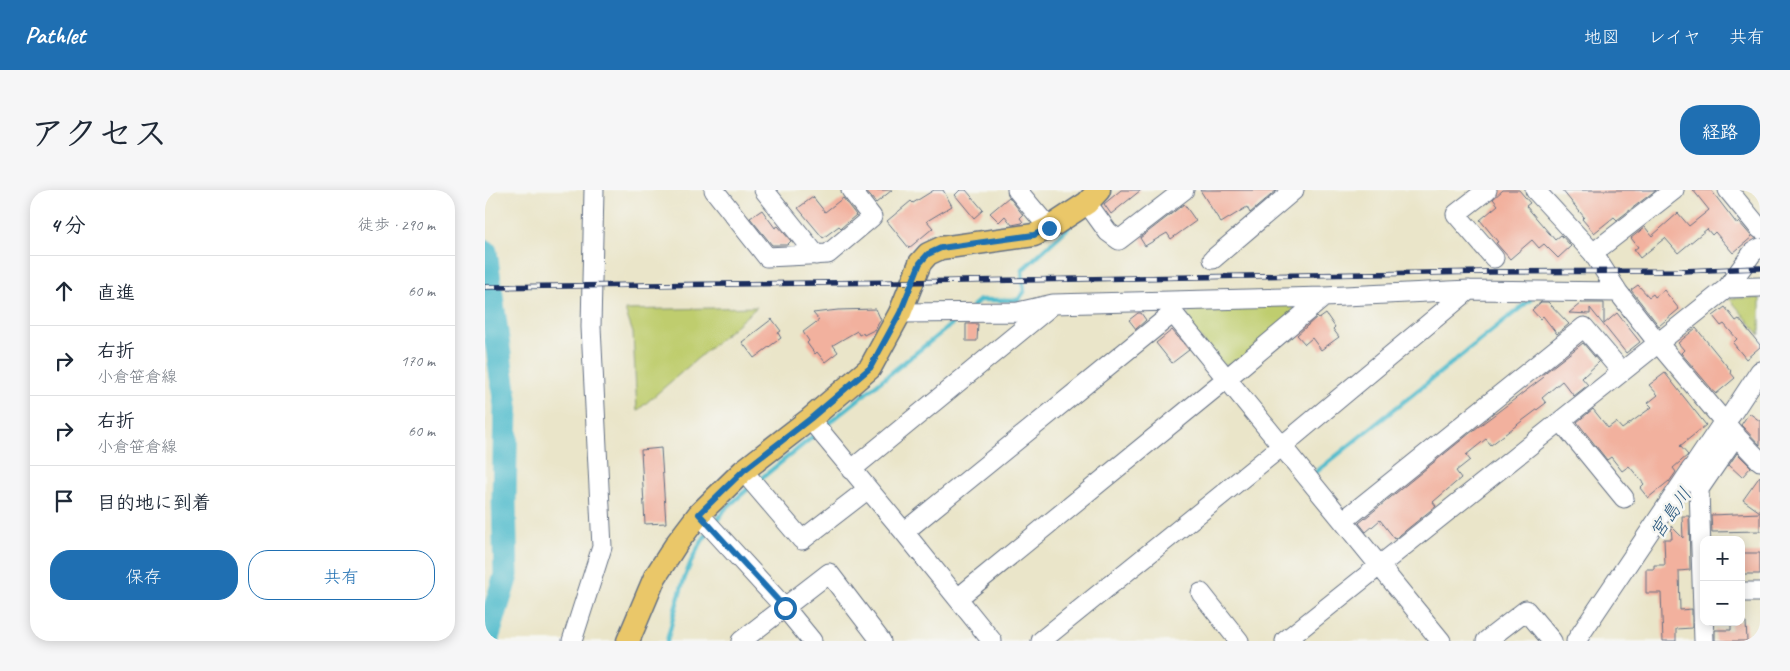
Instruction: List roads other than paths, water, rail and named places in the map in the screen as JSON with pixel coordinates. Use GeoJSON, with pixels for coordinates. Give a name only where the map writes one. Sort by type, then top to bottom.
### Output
{"type":"FeatureCollection","features":[{"type":"Feature","properties":{"kind":"main road"},"geometry":{"type":"LineString","coordinates":[[628,641],[655,577],[699,514],[743,471],[810,419],[870,368],[900,313],[920,263],[928,254],[941,248],[1034,235],[1049,228],[1093,196]]}},
{"type":"Feature","properties":{"kind":"street"},"geometry":{"type":"LineString","coordinates":[[572,641],[602,546],[591,326],[594,190]]}},
{"type":"Feature","properties":{"kind":"street"},"geometry":{"type":"LineString","coordinates":[[714,190],[767,257],[828,254],[872,217],[851,190]]}},
{"type":"Feature","properties":{"kind":"street"},"geometry":{"type":"LineString","coordinates":[[764,190],[816,255]]}},
{"type":"Feature","properties":{"kind":"street"},"geometry":{"type":"LineString","coordinates":[[1017,190],[1049,228]]}},
{"type":"Feature","properties":{"kind":"street"},"geometry":{"type":"LineString","coordinates":[[1093,196],[1108,232],[1119,240],[1184,190]]}},
{"type":"Feature","properties":{"kind":"street"},"geometry":{"type":"LineString","coordinates":[[1213,259],[1294,190]]}},
{"type":"Feature","properties":{"kind":"street"},"geometry":{"type":"LineString","coordinates":[[1487,190],[1457,214],[1494,258]]}},
{"type":"Feature","properties":{"kind":"street"},"geometry":{"type":"LineString","coordinates":[[1535,190],[1593,254],[1618,292],[1658,343],[1760,462]]}},
{"type":"Feature","properties":{"kind":"street"},"geometry":{"type":"LineString","coordinates":[[1593,254],[1674,190]]}},
{"type":"Feature","properties":{"kind":"street"},"geometry":{"type":"LineString","coordinates":[[1728,190],[1760,229]]}},
{"type":"Feature","properties":{"kind":"street"},"geometry":{"type":"LineString","coordinates":[[1285,641],[1727,288],[1753,252],[1760,248]]}},
{"type":"Feature","properties":{"kind":"street"},"geometry":{"type":"LineString","coordinates":[[1727,288],[1760,287]]}},
{"type":"Feature","properties":{"kind":"street"},"geometry":{"type":"LineString","coordinates":[[900,313],[1018,312],[1053,304],[1174,307],[1469,290],[1618,292]]}},
{"type":"Feature","properties":{"kind":"street"},"geometry":{"type":"LineString","coordinates":[[1041,641],[1282,446],[1469,290]]}},
{"type":"Feature","properties":{"kind":"street"},"geometry":{"type":"LineString","coordinates":[[958,598],[1324,297]]}},
{"type":"Feature","properties":{"kind":"street"},"geometry":{"type":"LineString","coordinates":[[851,470],[1053,304]]}},
{"type":"Feature","properties":{"kind":"street"},"geometry":{"type":"LineString","coordinates":[[1174,307],[1226,379],[1441,641]]}},
{"type":"Feature","properties":{"kind":"street"},"geometry":{"type":"LineString","coordinates":[[904,532],[1174,307]]}},
{"type":"Feature","properties":{"kind":"street"},"geometry":{"type":"LineString","coordinates":[[1343,521],[1584,327],[1622,372]]}},
{"type":"Feature","properties":{"kind":"street"},"geometry":{"type":"LineString","coordinates":[[1576,641],[1723,421],[1731,416],[1760,371]]}},
{"type":"Feature","properties":{"kind":"street"},"geometry":{"type":"LineString","coordinates":[[810,419],[992,641]]}},
{"type":"Feature","properties":{"kind":"street"},"geometry":{"type":"LineString","coordinates":[[1561,420],[1624,498]]}},
{"type":"Feature","properties":{"kind":"street"},"geometry":{"type":"LineString","coordinates":[[1699,489],[1735,435]]}},
{"type":"Feature","properties":{"kind":"street"},"geometry":{"type":"LineString","coordinates":[[1691,469],[1699,489],[1703,581]]}},
{"type":"Feature","properties":{"kind":"street"},"geometry":{"type":"LineString","coordinates":[[743,471],[802,540],[868,489]]}},
{"type":"Feature","properties":{"kind":"street"},"geometry":{"type":"LineString","coordinates":[[699,514],[785,608],[811,641]]}},
{"type":"Feature","properties":{"kind":"street"},"geometry":{"type":"LineString","coordinates":[[741,641],[829,574],[881,641]]}},
{"type":"Feature","properties":{"kind":"street"},"geometry":{"type":"LineString","coordinates":[[1745,592],[1760,592]]}},
{"type":"Feature","properties":{"kind":"street"},"geometry":{"type":"LineString","coordinates":[[1201,593],[1239,641]]}},
{"type":"Feature","properties":{"kind":"street"},"geometry":{"type":"LineString","coordinates":[[1486,641],[1526,610],[1552,641]]}},
{"type":"Feature","properties":{"kind":"street"},"geometry":{"type":"LineString","coordinates":[[1703,626],[1703,641]]}},
{"type":"Feature","properties":{"kind":"waterway"},"geometry":{"type":"LineString","coordinates":[[973,306],[980,300],[1018,300],[1024,292],[1022,270],[1069,227]]}},
{"type":"Feature","properties":{"kind":"waterway"},"geometry":{"type":"LineString","coordinates":[[485,252],[506,406],[504,500],[506,575],[486,641]]}},
{"type":"Feature","properties":{"kind":"waterway"},"geometry":{"type":"LineString","coordinates":[[1315,473],[1530,300]]}},
{"type":"Feature","properties":{"kind":"waterway"},"geometry":{"type":"LineString","coordinates":[[824,427],[958,319]]}},
{"type":"Feature","properties":{"kind":"waterway"},"geometry":{"type":"LineString","coordinates":[[758,481],[816,434]]}},
{"type":"Feature","properties":{"kind":"waterway"},"geometry":{"type":"LineString","coordinates":[[714,525],[725,509],[750,487]]}},
{"type":"Feature","properties":{"kind":"waterway"},"geometry":{"type":"LineString","coordinates":[[667,641],[678,598],[688,570],[709,531]]}},
{"type":"Feature","properties":{"kind":"railway"},"geometry":{"type":"LineString","coordinates":[[485,287],[1486,272],[1681,271],[1760,268]]}},
{"type":"Feature","properties":{"kind":"water label","name":"宮島川"},"geometry":{"type":"Point","coordinates":[1671,513]}}]}
